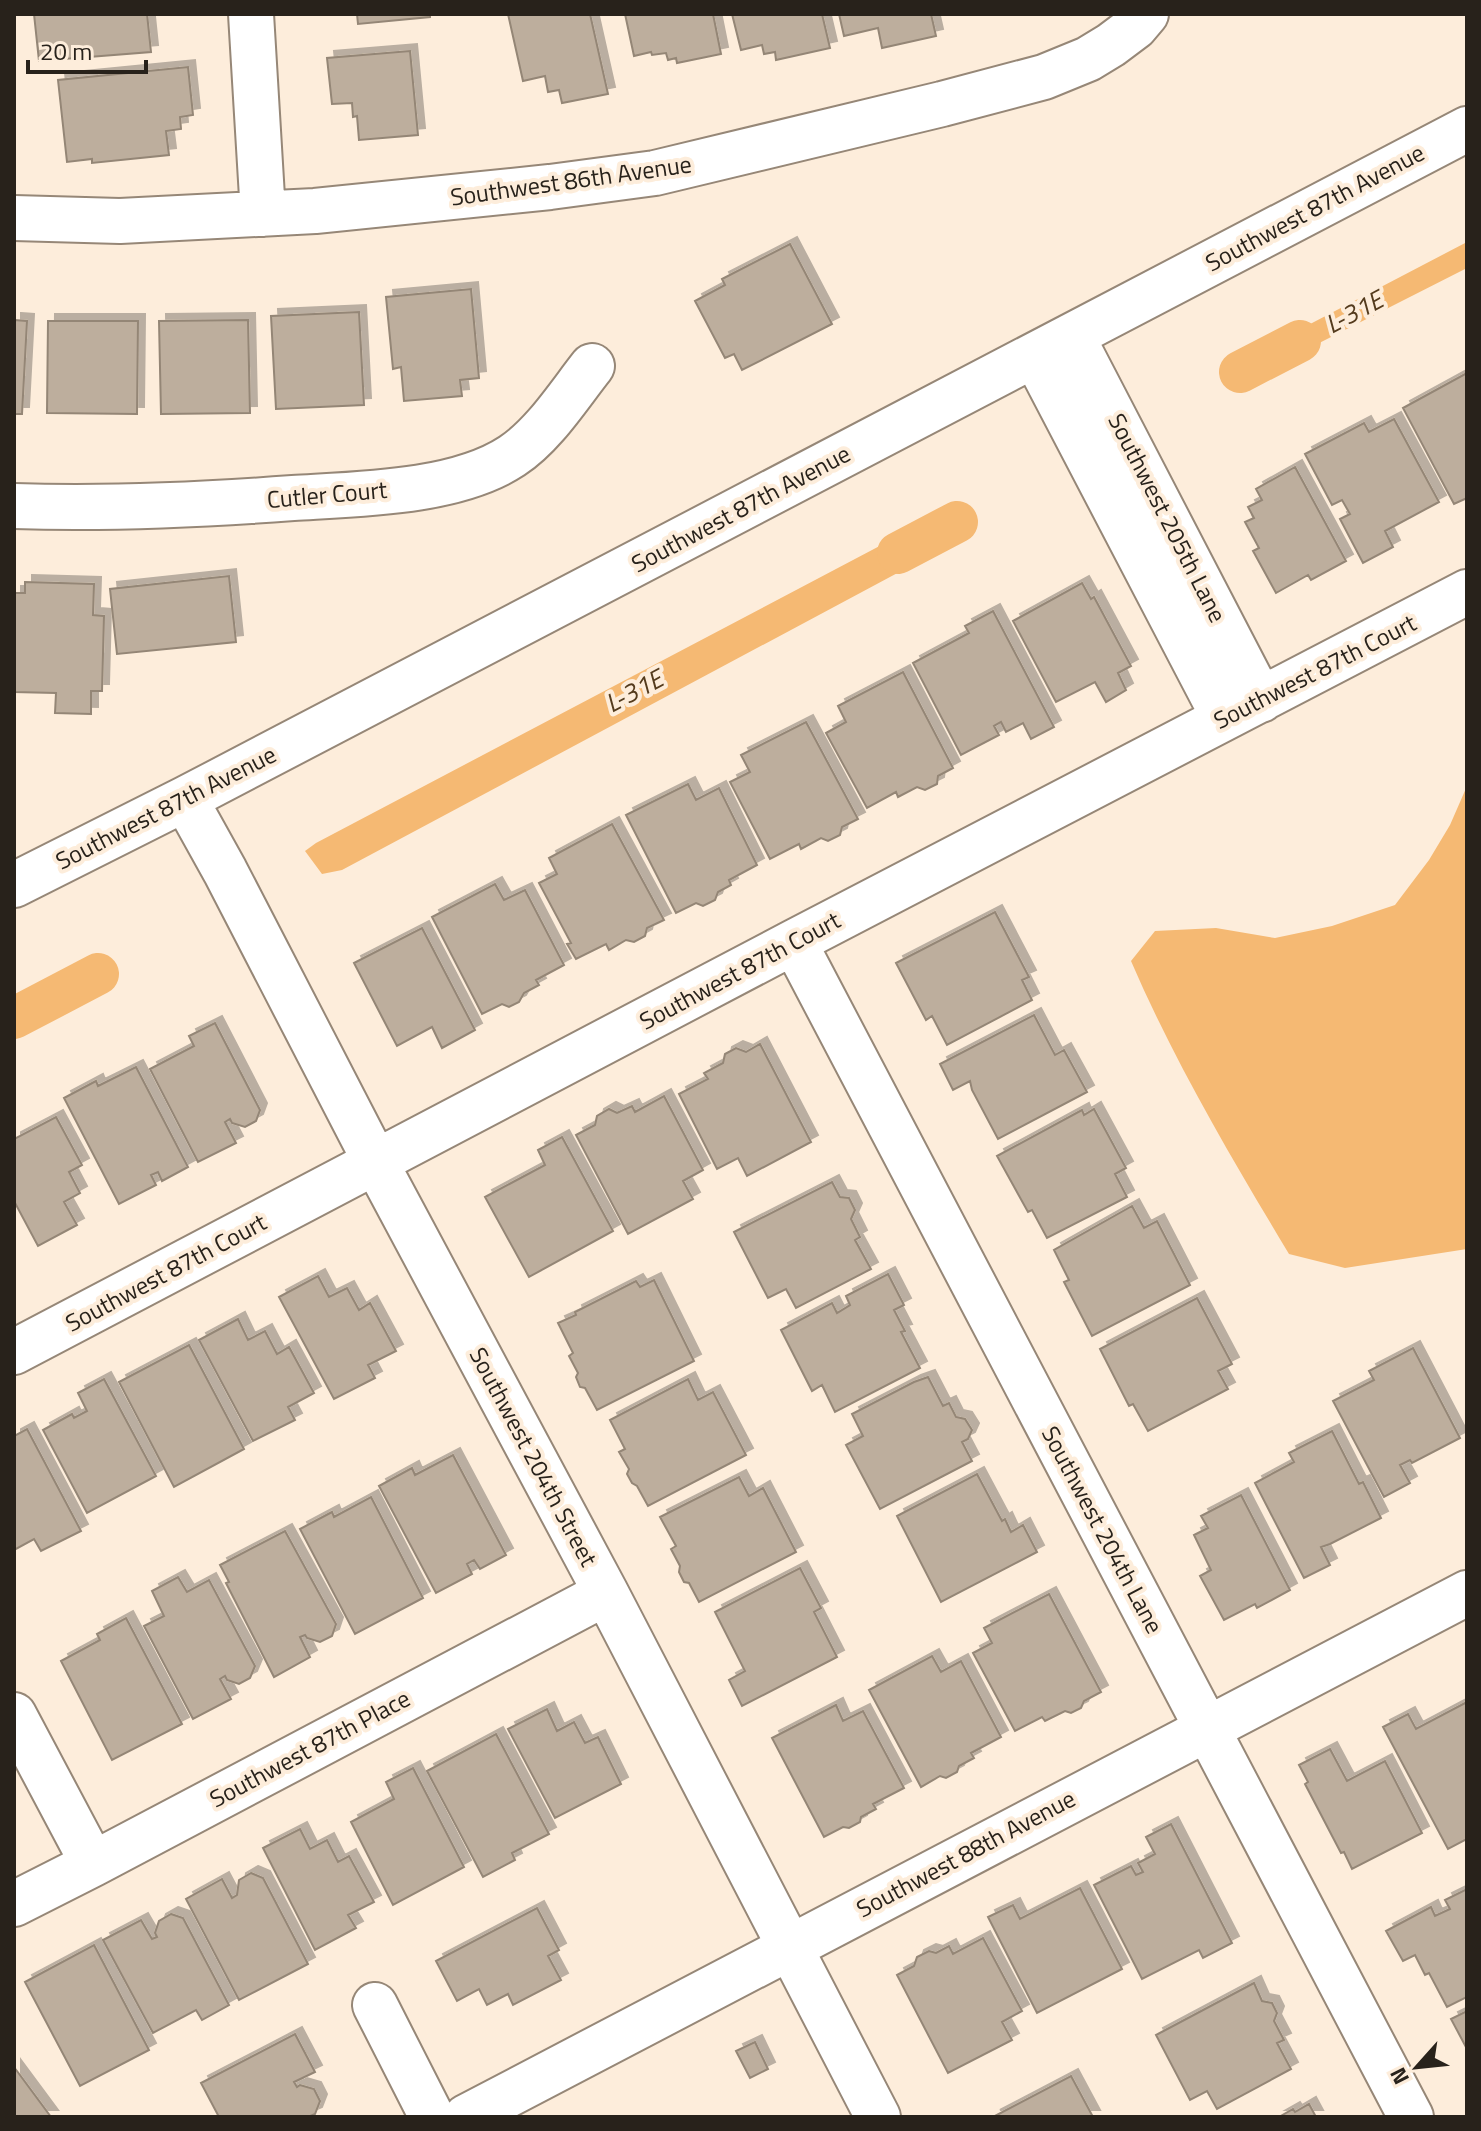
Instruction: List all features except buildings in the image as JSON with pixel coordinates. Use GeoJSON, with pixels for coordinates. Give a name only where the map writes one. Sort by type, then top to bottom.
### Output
{"type":"FeatureCollection","features":[{"type":"Feature","properties":{"kind":"street"},"geometry":{"type":"LineString","coordinates":[[251,14],[263,214]]}},
{"type":"Feature","properties":{"kind":"street","name":"Southwest 86th Avenue"},"geometry":{"type":"LineString","coordinates":[[14,218],[120,221],[263,214],[440,199],[655,173],[1044,77],[1088,59],[1111,45],[1135,27],[1146,14]]}},
{"type":"Feature","properties":{"kind":"street","name":"Southwest 87th Avenue"},"geometry":{"type":"LineString","coordinates":[[14,885],[185,799],[1467,129]]}},
{"type":"Feature","properties":{"kind":"street","name":"Southwest 205th Lane"},"geometry":{"type":"LineString","coordinates":[[1054,346],[1243,709]]}},
{"type":"Feature","properties":{"kind":"street","name":"Cutler Court"},"geometry":{"type":"LineString","coordinates":[[14,506],[210,504],[352,495],[460,480],[500,463],[526,446],[592,366]]}},
{"type":"Feature","properties":{"kind":"street","name":"Southwest 87th Court"},"geometry":{"type":"LineString","coordinates":[[14,1352],[1467,592]]}},
{"type":"Feature","properties":{"kind":"street","name":"Southwest 204th Street"},"geometry":{"type":"LineString","coordinates":[[185,799],[606,1593],[878,2117]]}},
{"type":"Feature","properties":{"kind":"street","name":"Southwest 204th Lane"},"geometry":{"type":"LineString","coordinates":[[794,942],[1411,2117]]}},
{"type":"Feature","properties":{"kind":"street","name":"Southwest 87th Place"},"geometry":{"type":"LineString","coordinates":[[14,1904],[606,1593]]}},
{"type":"Feature","properties":{"kind":"street","name":"Southwest 88th Avenue"},"geometry":{"type":"LineString","coordinates":[[466,2117],[1467,1593]]}},
{"type":"Feature","properties":{"kind":"street"},"geometry":{"type":"LineString","coordinates":[[14,1715],[93,1864]]}},
{"type":"Feature","properties":{"kind":"street"},"geometry":{"type":"LineString","coordinates":[[375,2005],[432,2117]]}},
{"type":"Feature","properties":{"kind":"water","name":"L-31E"},"geometry":{"type":"Polygon","coordinates":[[[1467,242],[1467,268],[1256,375],[1245,358],[1467,242]]]}},
{"type":"Feature","properties":{"kind":"water","name":"L-31E"},"geometry":{"type":"Polygon","coordinates":[[[943,515],[954,537],[946,547],[342,870],[322,874],[305,851],[927,521],[943,515]]]}},
{"type":"Feature","properties":{"kind":"water"},"geometry":{"type":"Polygon","coordinates":[[[1467,786],[1467,1249],[1345,1268],[1289,1254],[1185,1073],[1131,961],[1155,931],[1216,928],[1275,938],[1332,926],[1395,905],[1429,860],[1450,825],[1467,786]]]}},
{"type":"Feature","properties":{"kind":"waterway","name":"L-31E"},"geometry":{"type":"LineString","coordinates":[[1240,372],[1300,341]]}},
{"type":"Feature","properties":{"kind":"waterway","name":"L-31E"},"geometry":{"type":"LineString","coordinates":[[898,553],[957,522]]}},
{"type":"Feature","properties":{"kind":"waterway","name":"L-31E"},"geometry":{"type":"LineString","coordinates":[[14,1018],[98,974]]}}]}
